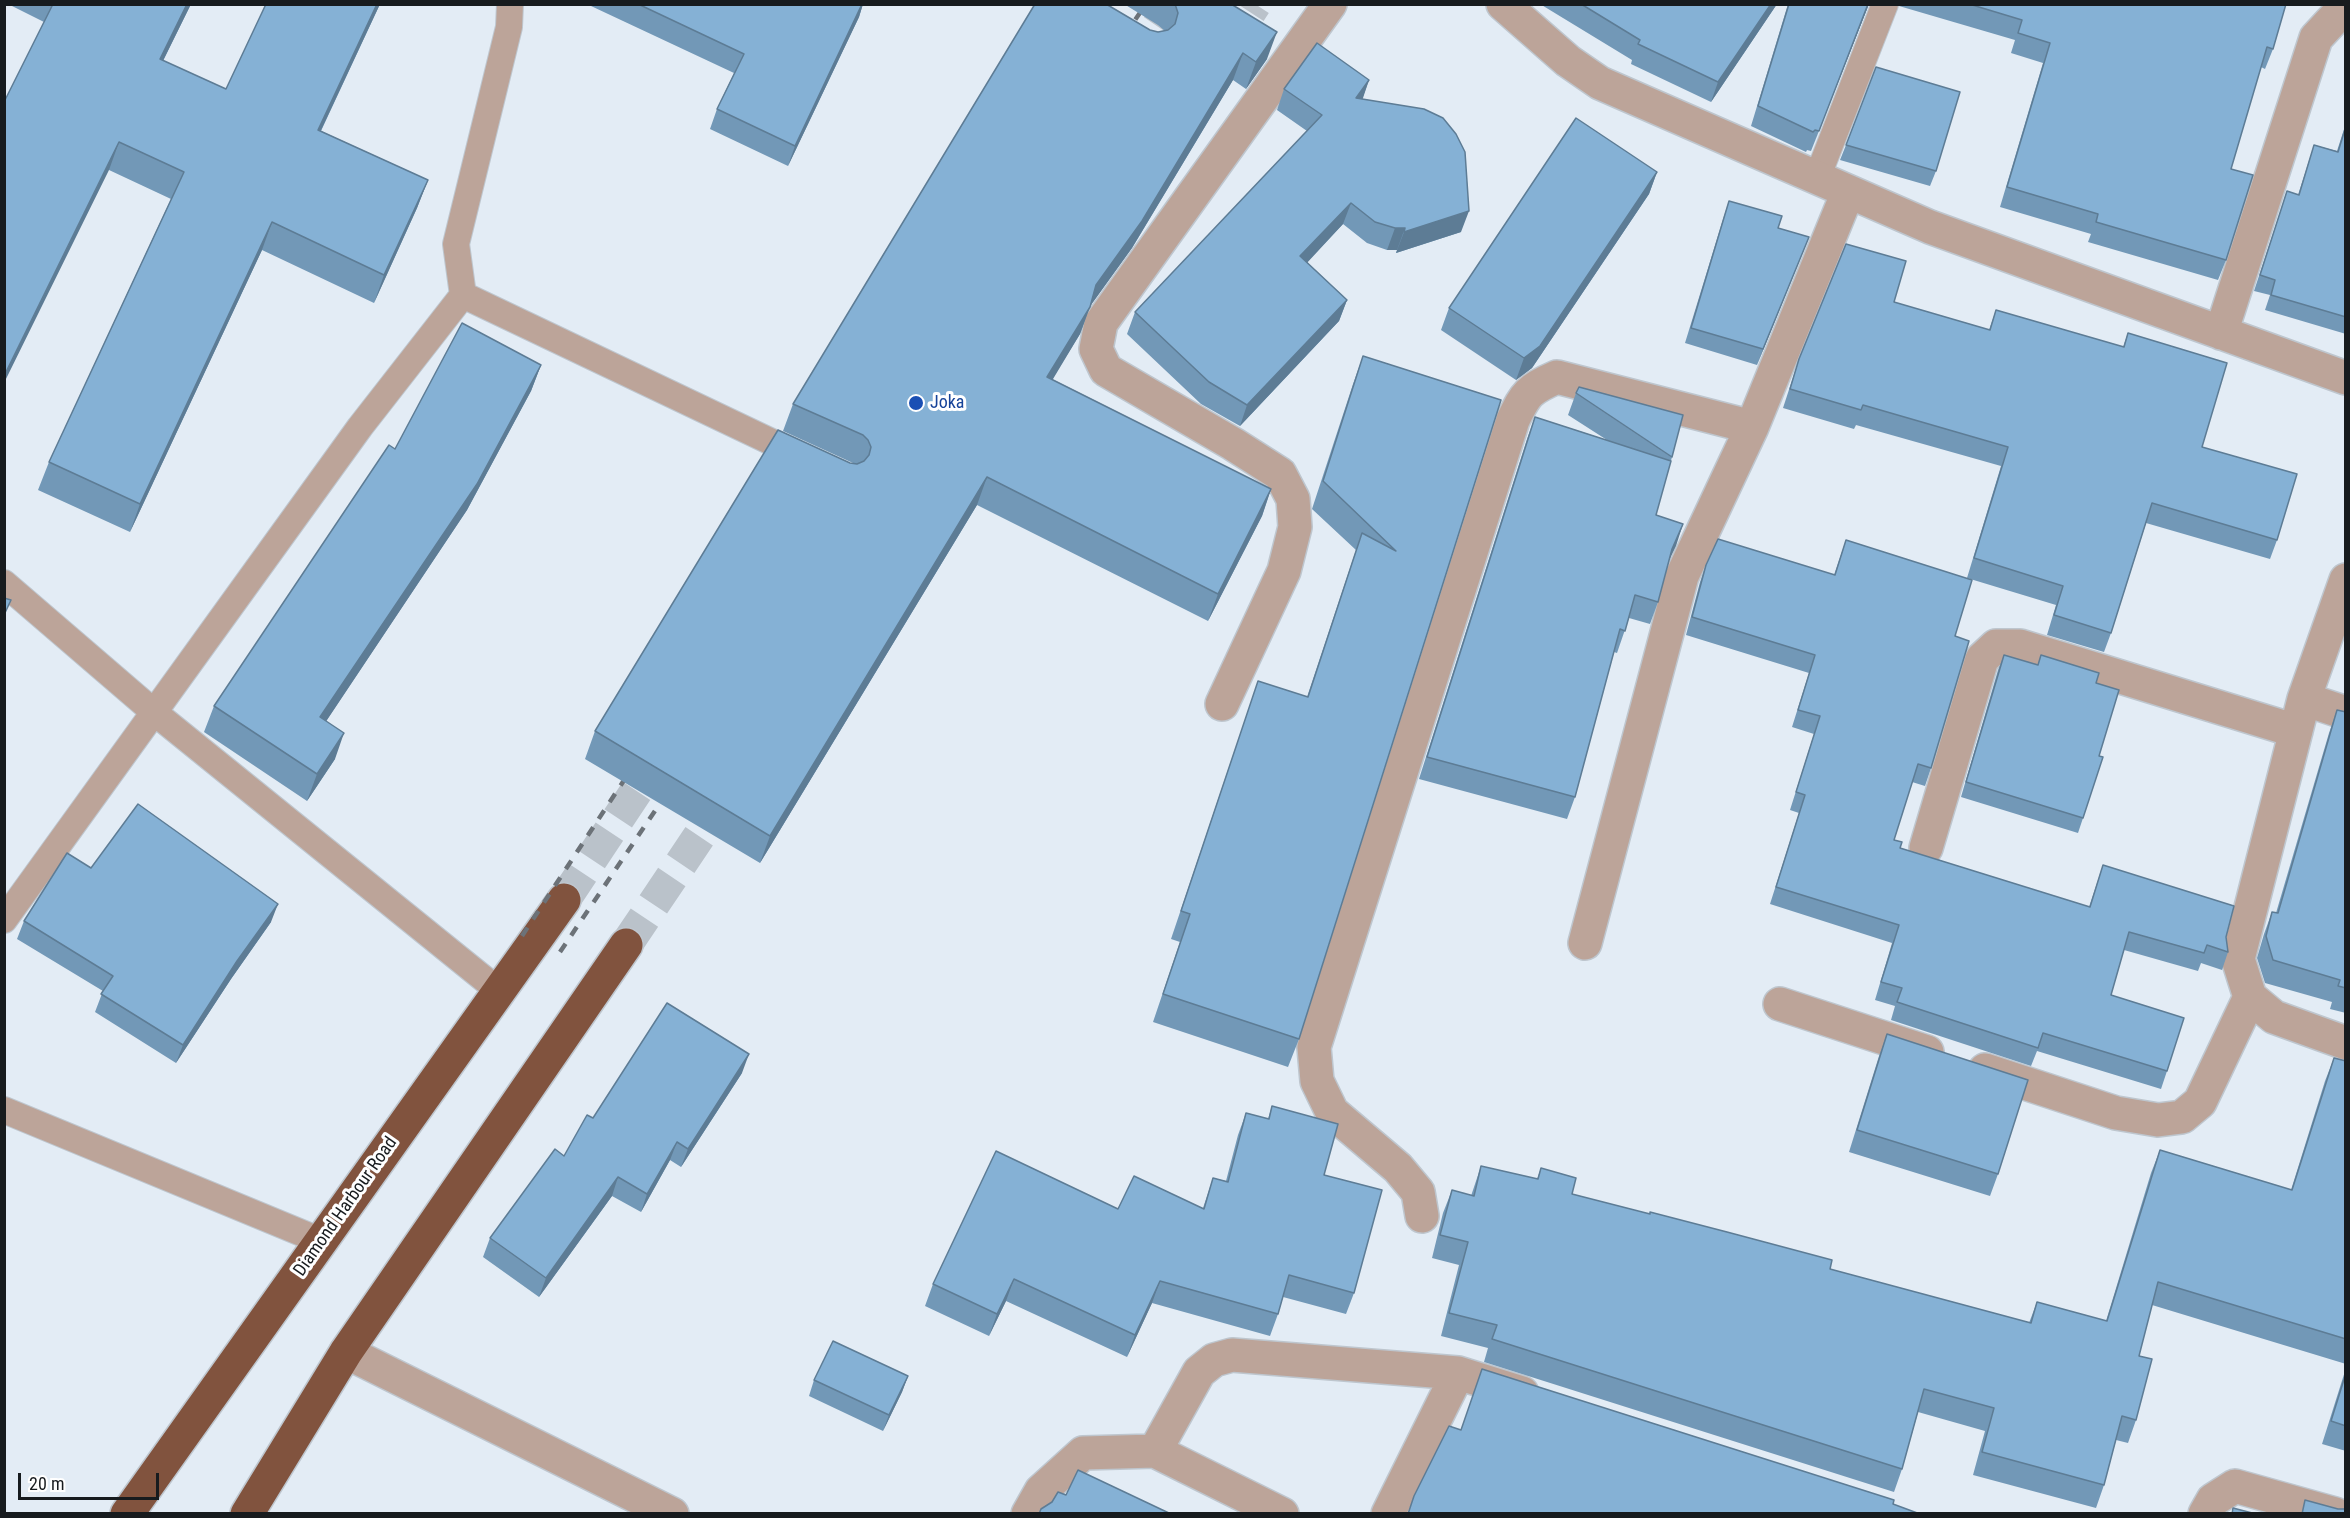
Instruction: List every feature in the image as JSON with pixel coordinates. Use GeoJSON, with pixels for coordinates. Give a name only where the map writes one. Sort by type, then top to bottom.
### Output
{"type":"FeatureCollection","features":[{"type":"Feature","properties":{"kind":"highway","name":"Diamond Harbour Road"},"geometry":{"type":"LineString","coordinates":[[127,1514],[564,900]]}},
{"type":"Feature","properties":{"kind":"highway"},"geometry":{"type":"LineString","coordinates":[[247,1514],[346,1352],[626,945]]}},
{"type":"Feature","properties":{"kind":"street"},"geometry":{"type":"LineString","coordinates":[[1222,704],[1284,571],[1295,527],[1293,499],[1280,474],[1106,370],[1096,349],[1101,323],[1330,4]]}},
{"type":"Feature","properties":{"kind":"street"},"geometry":{"type":"LineString","coordinates":[[1503,4],[1568,61],[1600,84],[1930,227],[2346,378]]}},
{"type":"Feature","properties":{"kind":"street"},"geometry":{"type":"LineString","coordinates":[[2221,333],[2316,38],[2340,12],[2346,12]]}},
{"type":"Feature","properties":{"kind":"street"},"geometry":{"type":"LineString","coordinates":[[1585,943],[1682,576],[1752,426],[1848,192]]}},
{"type":"Feature","properties":{"kind":"street"},"geometry":{"type":"LineString","coordinates":[[1422,1216],[1418,1192],[1398,1168],[1332,1112],[1317,1081],[1314,1047],[1513,420],[1522,401],[1533,388],[1557,377],[1752,426]]}},
{"type":"Feature","properties":{"kind":"street"},"geometry":{"type":"LineString","coordinates":[[2346,580],[2304,699],[2238,959],[2250,997],[2274,1017],[2346,1043]]}},
{"type":"Feature","properties":{"kind":"street"},"geometry":{"type":"LineString","coordinates":[[1926,848],[1982,659],[1996,646],[2020,646],[2296,730]]}},
{"type":"Feature","properties":{"kind":"street"},"geometry":{"type":"LineString","coordinates":[[2304,699],[2346,713]]}},
{"type":"Feature","properties":{"kind":"street"},"geometry":{"type":"LineString","coordinates":[[1780,1004],[2116,1113],[2158,1120],[2182,1117],[2200,1102],[2250,997]]}},
{"type":"Feature","properties":{"kind":"street"},"geometry":{"type":"LineString","coordinates":[[346,1352],[672,1514]]}},
{"type":"Feature","properties":{"kind":"street"},"geometry":{"type":"LineString","coordinates":[[1155,1451],[1199,1372],[1214,1360],[1232,1355],[1458,1373],[1549,1402]]}},
{"type":"Feature","properties":{"kind":"street"},"geometry":{"type":"LineString","coordinates":[[1388,1514],[1458,1373]]}},
{"type":"Feature","properties":{"kind":"street"},"geometry":{"type":"LineString","coordinates":[[1028,1514],[1041,1491],[1083,1453],[1155,1451],[1282,1514]]}},
{"type":"Feature","properties":{"kind":"street"},"geometry":{"type":"LineString","coordinates":[[2205,1514],[2213,1500],[2235,1486],[2335,1514]]}},
{"type":"Feature","properties":{"kind":"lane"},"geometry":{"type":"LineString","coordinates":[[4,920],[360,427],[463,295],[456,244],[509,27],[510,4]]}},
{"type":"Feature","properties":{"kind":"lane"},"geometry":{"type":"LineString","coordinates":[[1817,178],[1885,4]]}},
{"type":"Feature","properties":{"kind":"lane"},"geometry":{"type":"LineString","coordinates":[[463,295],[826,467]]}},
{"type":"Feature","properties":{"kind":"lane"},"geometry":{"type":"LineString","coordinates":[[4,583],[155,713],[499,991]]}},
{"type":"Feature","properties":{"kind":"lane"},"geometry":{"type":"LineString","coordinates":[[4,1110],[321,1241]]}},
{"type":"Feature","properties":{"kind":"building"},"geometry":{"type":"Polygon","coordinates":[[[53,4],[187,4],[160,59],[226,89],[266,4],[377,4],[318,130],[428,180],[384,275],[272,222],[140,504],[49,462],[184,172],[119,142],[4,376],[4,102],[53,4]]]}},
{"type":"Feature","properties":{"kind":"building"},"geometry":{"type":"Polygon","coordinates":[[[638,4],[862,4],[795,146],[717,109],[744,54],[638,4]]]}},
{"type":"Feature","properties":{"kind":"building"},"geometry":{"type":"Polygon","coordinates":[[[1035,4],[1106,4],[1150,30],[1158,32],[1168,30],[1175,24],[1178,13],[1175,4],[1231,4],[1277,32],[1256,62],[1243,53],[1142,221],[1096,285],[1090,307],[1047,377],[1271,489],[1218,594],[987,477],[770,836],[595,731],[778,430],[850,463],[857,464],[869,455],[871,447],[863,435],[793,404],[1035,4]]]}},
{"type":"Feature","properties":{"kind":"building"},"geometry":{"type":"Polygon","coordinates":[[[1581,4],[1771,4],[1718,82],[1638,44],[1640,40],[1581,4]]]}},
{"type":"Feature","properties":{"kind":"building"},"geometry":{"type":"Polygon","coordinates":[[[1789,4],[1868,4],[1819,131],[1813,132],[1758,106],[1789,4]]]}},
{"type":"Feature","properties":{"kind":"building"},"geometry":{"type":"Polygon","coordinates":[[[1969,4],[2286,4],[2273,49],[2267,47],[2231,169],[2253,175],[2226,260],[2096,222],[2098,214],[2007,187],[2050,43],[2018,33],[2022,20],[1969,4]]]}},
{"type":"Feature","properties":{"kind":"building"},"geometry":{"type":"Polygon","coordinates":[[[1317,43],[1369,80],[1356,98],[1424,109],[1443,118],[1456,134],[1465,152],[1469,211],[1404,232],[1405,228],[1395,228],[1375,222],[1351,203],[1300,256],[1347,300],[1247,405],[1209,382],[1135,312],[1322,115],[1284,89],[1317,43]]]}},
{"type":"Feature","properties":{"kind":"building"},"geometry":{"type":"Polygon","coordinates":[[[1876,67],[1960,92],[1936,171],[1846,145],[1876,67]]]}},
{"type":"Feature","properties":{"kind":"building"},"geometry":{"type":"Polygon","coordinates":[[[1576,118],[1657,172],[1540,346],[1524,358],[1449,308],[1576,118]]]}},
{"type":"Feature","properties":{"kind":"building"},"geometry":{"type":"Polygon","coordinates":[[[2346,126],[2346,317],[2271,295],[2275,280],[2260,275],[2287,191],[2299,195],[2314,145],[2338,152],[2346,126]]]}},
{"type":"Feature","properties":{"kind":"building"},"geometry":{"type":"Polygon","coordinates":[[[1729,201],[1782,216],[1778,228],[1809,237],[1763,349],[1691,328],[1729,201]]]}},
{"type":"Feature","properties":{"kind":"building"},"geometry":{"type":"Polygon","coordinates":[[[1846,244],[1906,261],[1894,302],[1990,330],[1996,310],[2124,347],[2128,333],[2227,363],[2202,447],[2297,474],[2277,540],[2152,503],[2111,633],[2054,615],[2063,586],[1974,558],[2008,447],[1863,405],[1861,410],[1790,389],[1799,359],[1846,244]]]}},
{"type":"Feature","properties":{"kind":"building"},"geometry":{"type":"Polygon","coordinates":[[[462,323],[541,365],[477,484],[320,717],[344,733],[317,774],[214,706],[389,445],[395,449],[462,323]]]}},
{"type":"Feature","properties":{"kind":"building"},"geometry":{"type":"Polygon","coordinates":[[[1363,356],[1501,400],[1299,1039],[1163,994],[1190,914],[1181,911],[1258,681],[1308,697],[1362,533],[1396,551],[1323,481],[1363,356]]]}},
{"type":"Feature","properties":{"kind":"building"},"geometry":{"type":"Polygon","coordinates":[[[1579,387],[1683,415],[1672,457],[1576,393],[1579,387]]]}},
{"type":"Feature","properties":{"kind":"building"},"geometry":{"type":"Polygon","coordinates":[[[1535,417],[1671,461],[1656,515],[1683,524],[1672,549],[1658,602],[1635,595],[1625,631],[1620,629],[1575,797],[1427,757],[1535,417]]]}},
{"type":"Feature","properties":{"kind":"building"},"geometry":{"type":"Polygon","coordinates":[[[1718,539],[1835,575],[1846,540],[1972,580],[1955,636],[1969,641],[1931,768],[1918,764],[1894,840],[1902,842],[1900,848],[2090,907],[2103,865],[2234,906],[2226,937],[2228,952],[2207,945],[2204,953],[2129,932],[2111,995],[2184,1018],[2167,1071],[2043,1033],[2038,1048],[1897,1002],[1902,988],[1881,982],[1899,925],[1776,887],[1805,795],[1796,792],[1820,716],[1798,710],[1815,655],[1692,617],[1706,565],[1718,539]]]}},
{"type":"Feature","properties":{"kind":"building"},"geometry":{"type":"Polygon","coordinates":[[[4,598],[11,600],[4,615],[4,598]]]}},
{"type":"Feature","properties":{"kind":"building"},"geometry":{"type":"Polygon","coordinates":[[[2004,655],[2038,665],[2041,655],[2099,673],[2096,683],[2119,690],[2099,756],[2103,757],[2083,818],[1966,782],[2004,655]]]}},
{"type":"Feature","properties":{"kind":"building"},"geometry":{"type":"Polygon","coordinates":[[[2337,710],[2346,712],[2346,988],[2338,986],[2340,980],[2273,960],[2266,936],[2272,912],[2278,913],[2337,710]]]}},
{"type":"Feature","properties":{"kind":"building"},"geometry":{"type":"Polygon","coordinates":[[[138,804],[278,904],[237,961],[183,1045],[101,994],[113,976],[24,921],[67,853],[91,868],[138,804]]]}},
{"type":"Feature","properties":{"kind":"building"},"geometry":{"type":"Polygon","coordinates":[[[667,1003],[749,1054],[688,1149],[677,1142],[647,1194],[618,1177],[546,1278],[490,1238],[555,1149],[564,1156],[587,1115],[593,1118],[667,1003]]]}},
{"type":"Feature","properties":{"kind":"building"},"geometry":{"type":"Polygon","coordinates":[[[1887,1034],[2028,1080],[1998,1174],[1857,1130],[1887,1034]]]}},
{"type":"Feature","properties":{"kind":"building"},"geometry":{"type":"Polygon","coordinates":[[[2334,1058],[2346,1061],[2346,1339],[2158,1282],[2139,1356],[2152,1359],[2136,1420],[2122,1416],[2104,1485],[1982,1452],[1994,1408],[1924,1389],[1902,1469],[1492,1339],[1497,1325],[1449,1313],[1468,1242],[1440,1235],[1452,1190],[1474,1196],[1481,1166],[1538,1179],[1541,1168],[1576,1178],[1572,1194],[1832,1260],[1830,1269],[2031,1323],[2037,1302],[2107,1321],[2160,1150],[2292,1190],[2334,1058]]]}},
{"type":"Feature","properties":{"kind":"building"},"geometry":{"type":"Polygon","coordinates":[[[1272,1106],[1338,1124],[1324,1175],[1382,1190],[1354,1293],[1289,1275],[1278,1314],[1160,1281],[1135,1335],[1014,1279],[997,1314],[933,1284],[996,1151],[1118,1209],[1134,1176],[1204,1209],[1213,1178],[1228,1182],[1246,1113],[1269,1119],[1272,1106]]]}},
{"type":"Feature","properties":{"kind":"building"},"geometry":{"type":"Polygon","coordinates":[[[833,1341],[908,1376],[889,1415],[814,1380],[833,1341]]]}},
{"type":"Feature","properties":{"kind":"building"},"geometry":{"type":"Polygon","coordinates":[[[1482,1369],[1894,1500],[1893,1504],[1920,1514],[1408,1514],[1414,1496],[1449,1426],[1461,1430],[1482,1369]]]}},
{"type":"Feature","properties":{"kind":"building"},"geometry":{"type":"Polygon","coordinates":[[[2346,1373],[2346,1426],[2331,1421],[2346,1373]]]}},
{"type":"Feature","properties":{"kind":"building"},"geometry":{"type":"Polygon","coordinates":[[[1078,1470],[1171,1514],[1039,1514],[1041,1509],[1052,1502],[1058,1492],[1066,1495],[1078,1470]]]}},
{"type":"Feature","properties":{"kind":"building"},"geometry":{"type":"Polygon","coordinates":[[[2305,1500],[2346,1509],[2346,1514],[2302,1514],[2305,1500]]]}},
{"type":"Feature","properties":{"kind":"building"},"geometry":{"type":"Polygon","coordinates":[[[2233,1508],[2256,1514],[2232,1514],[2233,1508]]]}},
{"type":"Feature","properties":{"kind":"tunnel"},"geometry":{"type":"LineString","coordinates":[[1130,67],[1173,4]]}},
{"type":"Feature","properties":{"kind":"tunnel"},"geometry":{"type":"LineString","coordinates":[[1223,53],[1255,4]]}},
{"type":"Feature","properties":{"kind":"tunnel"},"geometry":{"type":"LineString","coordinates":[[564,900],[663,751]]}},
{"type":"Feature","properties":{"kind":"tunnel"},"geometry":{"type":"LineString","coordinates":[[626,945],[729,792]]}},
{"type":"Feature","properties":{"kind":"railway"},"geometry":{"type":"LineString","coordinates":[[1124,36],[1146,4]]}},
{"type":"Feature","properties":{"kind":"railway"},"geometry":{"type":"LineString","coordinates":[[522,936],[632,768]]}},
{"type":"Feature","properties":{"kind":"railway"},"geometry":{"type":"LineString","coordinates":[[560,952],[669,790]]}},
{"type":"Feature","properties":{"kind":"place","name":"Joka"},"geometry":{"type":"Point","coordinates":[916,403]}}]}
